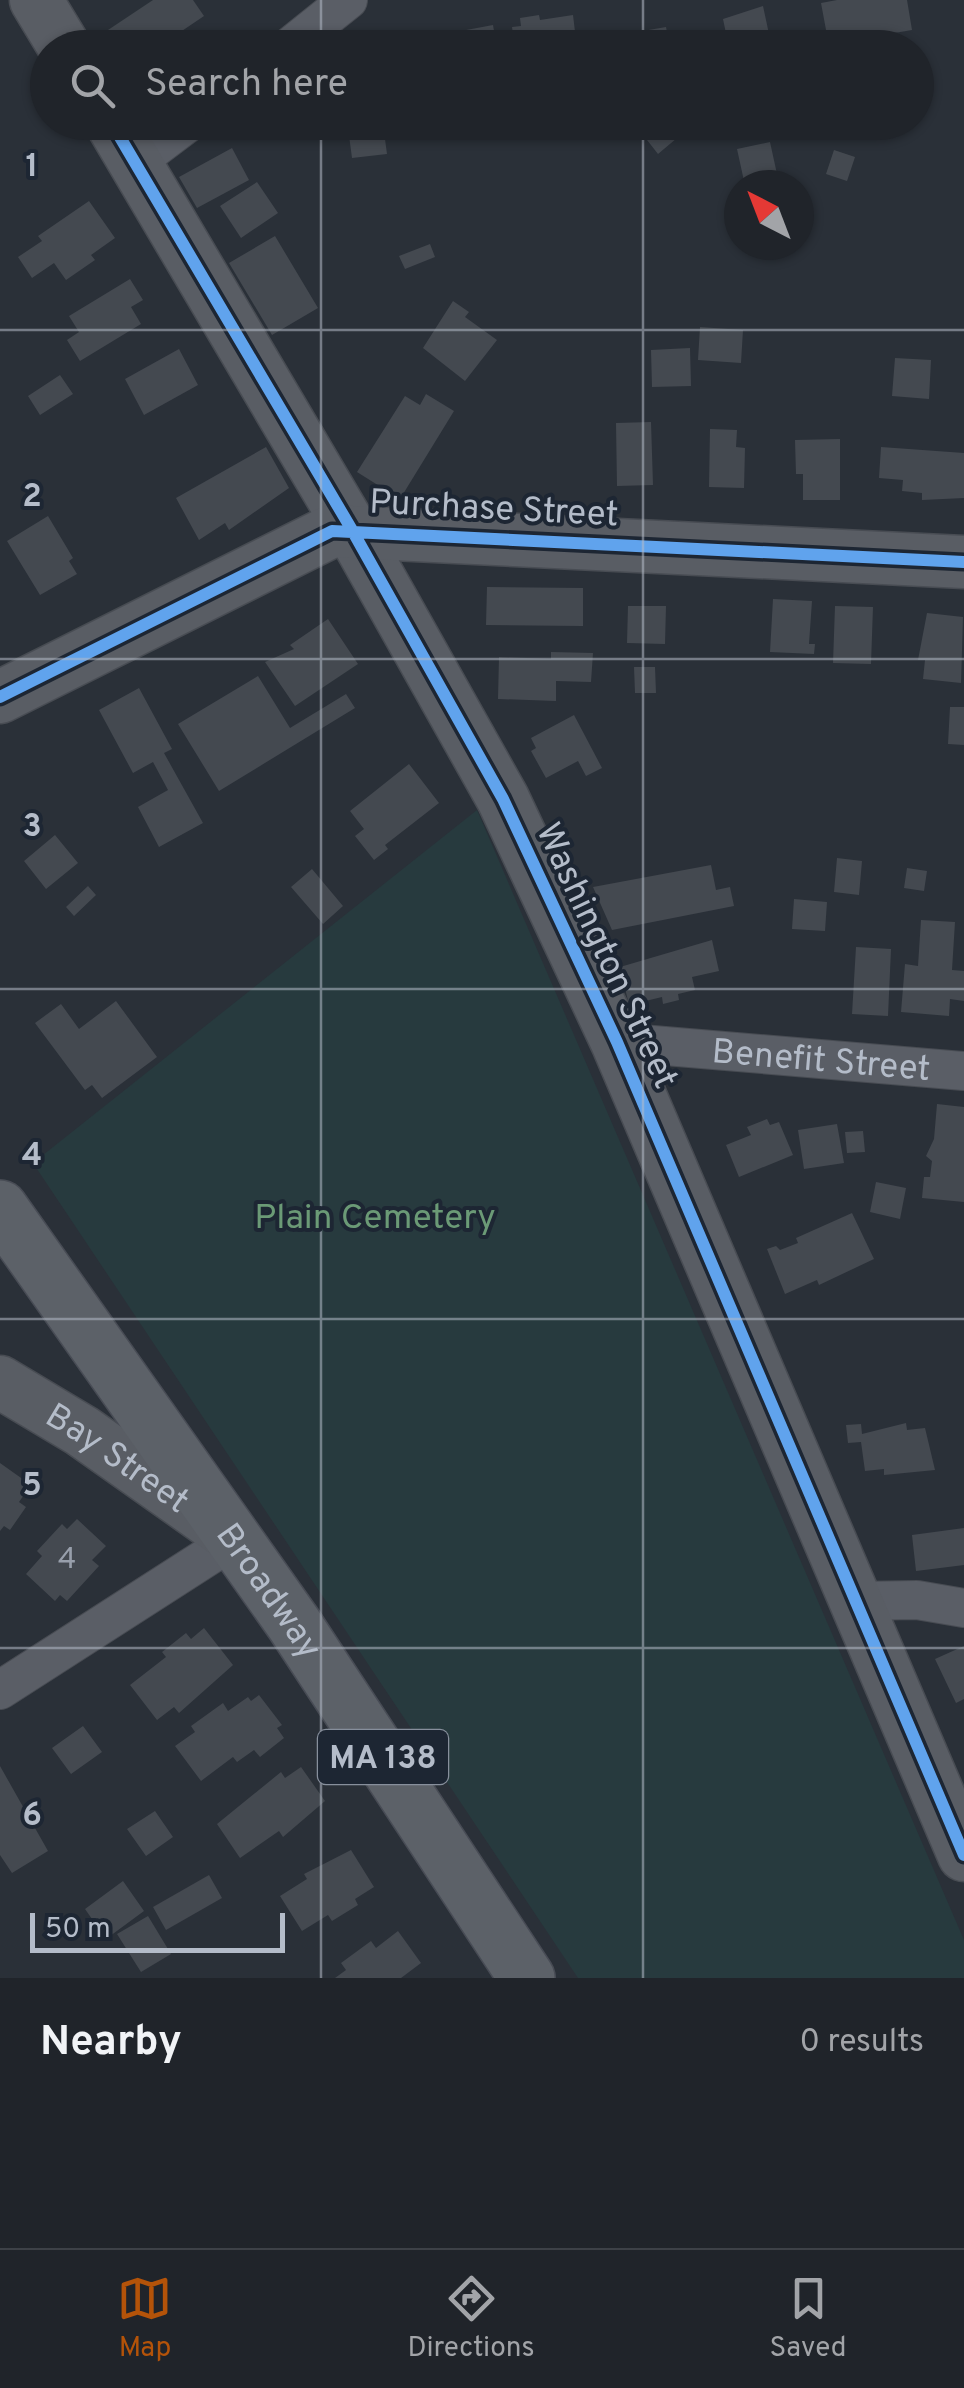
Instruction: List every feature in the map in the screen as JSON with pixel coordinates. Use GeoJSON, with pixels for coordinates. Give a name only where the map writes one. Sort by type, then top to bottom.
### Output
{"type":"FeatureCollection","features":[{"type":"Feature","properties":{"kind":"main road","name":"Broadway"},"geometry":{"type":"LineString","coordinates":[[0,1208],[235,1538],[527,1978]]}},
{"type":"Feature","properties":{"kind":"street"},"geometry":{"type":"LineString","coordinates":[[36,0],[54,30]]}},
{"type":"Feature","properties":{"kind":"street"},"geometry":{"type":"LineString","coordinates":[[313,30],[353,1]]}},
{"type":"Feature","properties":{"kind":"street","name":"Washington Street"},"geometry":{"type":"LineString","coordinates":[[124,142],[480,754],[617,1042],[964,1855]]}},
{"type":"Feature","properties":{"kind":"street","name":"Purchase Street"},"geometry":{"type":"LineString","coordinates":[[0,696],[315,536],[352,530],[964,562]]}},
{"type":"Feature","properties":{"kind":"street","name":"Benefit Street"},"geometry":{"type":"LineString","coordinates":[[617,1042],[964,1071]]}},
{"type":"Feature","properties":{"kind":"street","name":"Bay Street"},"geometry":{"type":"LineString","coordinates":[[0,1382],[82,1431],[235,1538]]}},
{"type":"Feature","properties":{"kind":"street"},"geometry":{"type":"LineString","coordinates":[[0,1690],[235,1538]]}},
{"type":"Feature","properties":{"kind":"street"},"geometry":{"type":"LineString","coordinates":[[856,1602],[917,1600],[964,1608]]}},
{"type":"Feature","properties":{"kind":"green space","name":"Plain Cemetery"},"geometry":{"type":"Polygon","coordinates":[[[477,810],[964,1940],[964,1978],[578,1978],[33,1163],[477,810]]]}},
{"type":"Feature","properties":{"kind":"building"},"geometry":{"type":"Polygon","coordinates":[[[153,0],[193,0],[204,16],[183,30],[108,30],[153,0]]]}},
{"type":"Feature","properties":{"kind":"building"},"geometry":{"type":"Polygon","coordinates":[[[907,0],[912,30],[826,30],[821,3],[907,0]]]}},
{"type":"Feature","properties":{"kind":"building"},"geometry":{"type":"Polygon","coordinates":[[[763,6],[768,30],[725,30],[723,19],[763,6]]]}},
{"type":"Feature","properties":{"kind":"building"},"geometry":{"type":"Polygon","coordinates":[[[539,15],[540,20],[573,15],[575,30],[512,30],[521,26],[520,18],[539,15]]]}},
{"type":"Feature","properties":{"kind":"building"},"geometry":{"type":"Polygon","coordinates":[[[493,25],[494,30],[466,30],[493,25]]]}},
{"type":"Feature","properties":{"kind":"building"},"geometry":{"type":"Polygon","coordinates":[[[350,140],[385,140],[387,154],[352,158],[350,140]]]}},
{"type":"Feature","properties":{"kind":"building"},"geometry":{"type":"Polygon","coordinates":[[[647,140],[675,140],[658,154],[647,140]]]}},
{"type":"Feature","properties":{"kind":"building"},"geometry":{"type":"Polygon","coordinates":[[[770,142],[776,170],[742,170],[737,149],[770,142]]]}},
{"type":"Feature","properties":{"kind":"building"},"geometry":{"type":"Polygon","coordinates":[[[232,148],[249,180],[197,208],[179,177],[232,148]]]}},
{"type":"Feature","properties":{"kind":"building"},"geometry":{"type":"Polygon","coordinates":[[[834,150],[855,157],[847,181],[826,174],[834,150]]]}},
{"type":"Feature","properties":{"kind":"building"},"geometry":{"type":"Polygon","coordinates":[[[257,182],[278,213],[241,238],[220,206],[257,182]]]}},
{"type":"Feature","properties":{"kind":"building"},"geometry":{"type":"Polygon","coordinates":[[[89,201],[115,238],[91,255],[95,260],[66,280],[54,263],[32,278],[18,257],[42,241],[38,236],[89,201]]]}},
{"type":"Feature","properties":{"kind":"building"},"geometry":{"type":"Polygon","coordinates":[[[275,236],[318,308],[272,335],[229,263],[275,236]]]}},
{"type":"Feature","properties":{"kind":"building"},"geometry":{"type":"Polygon","coordinates":[[[430,244],[435,257],[405,269],[399,256],[430,244]]]}},
{"type":"Feature","properties":{"kind":"building"},"geometry":{"type":"Polygon","coordinates":[[[130,279],[143,300],[131,307],[141,324],[80,361],[67,340],[79,332],[69,316],[130,279]]]}},
{"type":"Feature","properties":{"kind":"building"},"geometry":{"type":"Polygon","coordinates":[[[453,301],[469,312],[465,317],[497,340],[465,381],[423,348],[453,301]]]}},
{"type":"Feature","properties":{"kind":"building"},"geometry":{"type":"Polygon","coordinates":[[[700,327],[743,330],[741,363],[698,360],[700,327]]]}},
{"type":"Feature","properties":{"kind":"building"},"geometry":{"type":"Polygon","coordinates":[[[690,348],[691,386],[652,387],[651,350],[690,348]]]}},
{"type":"Feature","properties":{"kind":"building"},"geometry":{"type":"Polygon","coordinates":[[[179,349],[198,385],[144,415],[125,379],[179,349]]]}},
{"type":"Feature","properties":{"kind":"building"},"geometry":{"type":"Polygon","coordinates":[[[895,358],[931,360],[929,399],[892,396],[895,358]]]}},
{"type":"Feature","properties":{"kind":"building"},"geometry":{"type":"Polygon","coordinates":[[[60,375],[73,394],[40,415],[28,396],[60,375]]]}},
{"type":"Feature","properties":{"kind":"building"},"geometry":{"type":"Polygon","coordinates":[[[426,394],[454,411],[400,499],[357,472],[405,396],[420,405],[426,394]]]}},
{"type":"Feature","properties":{"kind":"building"},"geometry":{"type":"Polygon","coordinates":[[[651,422],[653,485],[617,486],[616,423],[651,422]]]}},
{"type":"Feature","properties":{"kind":"building"},"geometry":{"type":"Polygon","coordinates":[[[710,429],[737,430],[736,447],[745,448],[744,488],[709,487],[710,429]]]}},
{"type":"Feature","properties":{"kind":"building"},"geometry":{"type":"Polygon","coordinates":[[[840,439],[840,500],[803,500],[803,474],[796,474],[795,440],[840,439]]]}},
{"type":"Feature","properties":{"kind":"building"},"geometry":{"type":"Polygon","coordinates":[[[266,447],[289,488],[229,530],[225,523],[199,540],[176,498],[266,447]]]}},
{"type":"Feature","properties":{"kind":"building"},"geometry":{"type":"Polygon","coordinates":[[[881,447],[964,453],[964,498],[922,500],[922,493],[902,491],[903,480],[879,478],[881,447]]]}},
{"type":"Feature","properties":{"kind":"building"},"geometry":{"type":"Polygon","coordinates":[[[48,516],[73,558],[69,561],[77,574],[40,595],[7,541],[48,516]]]}},
{"type":"Feature","properties":{"kind":"building"},"geometry":{"type":"Polygon","coordinates":[[[487,587],[583,588],[583,626],[486,625],[487,587]]]}},
{"type":"Feature","properties":{"kind":"building"},"geometry":{"type":"Polygon","coordinates":[[[773,599],[812,601],[809,644],[815,644],[814,654],[770,652],[773,599]]]}},
{"type":"Feature","properties":{"kind":"building"},"geometry":{"type":"Polygon","coordinates":[[[628,606],[666,606],[665,644],[627,643],[628,606]]]}},
{"type":"Feature","properties":{"kind":"building"},"geometry":{"type":"Polygon","coordinates":[[[835,606],[873,607],[871,664],[833,663],[835,606]]]}},
{"type":"Feature","properties":{"kind":"building"},"geometry":{"type":"Polygon","coordinates":[[[927,613],[963,617],[961,683],[923,679],[925,660],[918,660],[927,613]]]}},
{"type":"Feature","properties":{"kind":"building"},"geometry":{"type":"Polygon","coordinates":[[[328,619],[358,664],[295,706],[265,662],[294,649],[290,645],[328,619]]]}},
{"type":"Feature","properties":{"kind":"building"},"geometry":{"type":"Polygon","coordinates":[[[551,652],[593,653],[591,682],[556,681],[556,701],[498,699],[499,657],[551,659],[551,652]]]}},
{"type":"Feature","properties":{"kind":"building"},"geometry":{"type":"Polygon","coordinates":[[[634,667],[655,667],[656,693],[635,693],[634,667]]]}},
{"type":"Feature","properties":{"kind":"building"},"geometry":{"type":"Polygon","coordinates":[[[258,676],[290,728],[346,694],[355,708],[219,791],[178,724],[258,676]]]}},
{"type":"Feature","properties":{"kind":"building"},"geometry":{"type":"Polygon","coordinates":[[[139,688],[172,749],[164,753],[203,823],[159,847],[138,807],[168,790],[153,762],[133,773],[99,710],[139,688]]]}},
{"type":"Feature","properties":{"kind":"building"},"geometry":{"type":"Polygon","coordinates":[[[950,707],[964,707],[964,745],[948,744],[950,707]]]}},
{"type":"Feature","properties":{"kind":"building"},"geometry":{"type":"Polygon","coordinates":[[[574,715],[602,768],[586,776],[578,761],[546,778],[531,751],[536,748],[531,738],[574,715]]]}},
{"type":"Feature","properties":{"kind":"building"},"geometry":{"type":"Polygon","coordinates":[[[409,764],[439,803],[385,845],[388,849],[374,860],[355,836],[364,829],[350,811],[409,764]]]}},
{"type":"Feature","properties":{"kind":"building"},"geometry":{"type":"Polygon","coordinates":[[[55,835],[78,863],[46,889],[24,861],[55,835]]]}},
{"type":"Feature","properties":{"kind":"building"},"geometry":{"type":"Polygon","coordinates":[[[837,858],[862,861],[859,895],[834,892],[837,858]]]}},
{"type":"Feature","properties":{"kind":"building"},"geometry":{"type":"Polygon","coordinates":[[[711,865],[716,890],[730,887],[734,906],[612,930],[593,887],[711,865]]]}},
{"type":"Feature","properties":{"kind":"building"},"geometry":{"type":"Polygon","coordinates":[[[907,868],[927,871],[924,891],[904,888],[907,868]]]}},
{"type":"Feature","properties":{"kind":"building"},"geometry":{"type":"Polygon","coordinates":[[[312,869],[343,906],[323,924],[291,887],[312,869]]]}},
{"type":"Feature","properties":{"kind":"building"},"geometry":{"type":"Polygon","coordinates":[[[88,886],[96,895],[74,916],[66,907],[88,886]]]}},
{"type":"Feature","properties":{"kind":"building"},"geometry":{"type":"Polygon","coordinates":[[[794,899],[827,902],[825,931],[792,929],[794,899]]]}},
{"type":"Feature","properties":{"kind":"building"},"geometry":{"type":"Polygon","coordinates":[[[921,920],[955,922],[952,970],[964,971],[964,1001],[950,999],[949,1016],[901,1012],[905,964],[918,966],[921,920]]]}},
{"type":"Feature","properties":{"kind":"building"},"geometry":{"type":"Polygon","coordinates":[[[712,940],[719,971],[692,977],[695,990],[678,994],[679,1000],[663,1004],[662,997],[629,1005],[620,967],[712,940]]]}},
{"type":"Feature","properties":{"kind":"building"},"geometry":{"type":"Polygon","coordinates":[[[856,947],[891,949],[888,1016],[852,1014],[856,947]]]}},
{"type":"Feature","properties":{"kind":"building"},"geometry":{"type":"Polygon","coordinates":[[[116,1001],[157,1057],[102,1098],[92,1085],[85,1090],[35,1023],[61,1004],[79,1029],[116,1001]]]}},
{"type":"Feature","properties":{"kind":"building"},"geometry":{"type":"Polygon","coordinates":[[[937,1104],[964,1107],[964,1202],[922,1198],[924,1177],[930,1177],[932,1161],[926,1156],[934,1139],[937,1104]]]}},
{"type":"Feature","properties":{"kind":"building"},"geometry":{"type":"Polygon","coordinates":[[[767,1119],[770,1125],[779,1122],[793,1155],[739,1177],[726,1145],[751,1135],[747,1127],[767,1119]]]}},
{"type":"Feature","properties":{"kind":"building"},"geometry":{"type":"Polygon","coordinates":[[[837,1124],[844,1163],[804,1169],[798,1130],[837,1124]]]}},
{"type":"Feature","properties":{"kind":"building"},"geometry":{"type":"Polygon","coordinates":[[[863,1131],[865,1152],[847,1153],[845,1132],[863,1131]]]}},
{"type":"Feature","properties":{"kind":"building"},"geometry":{"type":"Polygon","coordinates":[[[876,1182],[906,1188],[900,1219],[870,1212],[876,1182]]]}},
{"type":"Feature","properties":{"kind":"building"},"geometry":{"type":"Polygon","coordinates":[[[852,1213],[874,1259],[819,1285],[817,1280],[785,1294],[767,1249],[776,1246],[780,1250],[798,1243],[796,1238],[852,1213]]]}},
{"type":"Feature","properties":{"kind":"building"},"geometry":{"type":"Polygon","coordinates":[[[906,1423],[907,1430],[925,1428],[935,1470],[884,1475],[884,1469],[865,1471],[861,1442],[848,1443],[846,1425],[861,1424],[862,1434],[906,1423]]]}},
{"type":"Feature","properties":{"kind":"building"},"geometry":{"type":"Polygon","coordinates":[[[0,1463],[31,1485],[19,1502],[26,1507],[10,1530],[4,1526],[0,1531],[0,1463]]]}},
{"type":"Feature","properties":{"kind":"building"},"geometry":{"type":"Polygon","coordinates":[[[77,1519],[106,1546],[92,1560],[99,1566],[67,1601],[60,1595],[55,1601],[26,1574],[42,1556],[37,1551],[62,1524],[67,1529],[77,1519]]]}},
{"type":"Feature","properties":{"kind":"building"},"geometry":{"type":"Polygon","coordinates":[[[964,1528],[964,1565],[916,1571],[912,1535],[964,1528]]]}},
{"type":"Feature","properties":{"kind":"building"},"geometry":{"type":"Polygon","coordinates":[[[204,1628],[233,1665],[179,1713],[174,1707],[157,1720],[130,1685],[166,1657],[162,1652],[186,1633],[191,1639],[204,1628]]]}},
{"type":"Feature","properties":{"kind":"building"},"geometry":{"type":"Polygon","coordinates":[[[964,1646],[964,1699],[956,1703],[935,1659],[964,1646]]]}},
{"type":"Feature","properties":{"kind":"building"},"geometry":{"type":"Polygon","coordinates":[[[259,1695],[282,1725],[277,1728],[284,1738],[260,1757],[254,1750],[237,1762],[233,1757],[201,1781],[175,1746],[195,1732],[191,1726],[223,1703],[228,1711],[248,1697],[251,1701],[259,1695]]]}},
{"type":"Feature","properties":{"kind":"building"},"geometry":{"type":"Polygon","coordinates":[[[83,1726],[102,1752],[71,1774],[52,1748],[83,1726]]]}},
{"type":"Feature","properties":{"kind":"building"},"geometry":{"type":"Polygon","coordinates":[[[0,1766],[48,1851],[12,1873],[0,1855],[0,1766]]]}},
{"type":"Feature","properties":{"kind":"building"},"geometry":{"type":"Polygon","coordinates":[[[301,1767],[325,1801],[283,1837],[279,1831],[240,1858],[217,1824],[281,1772],[285,1778],[301,1767]]]}},
{"type":"Feature","properties":{"kind":"building"},"geometry":{"type":"Polygon","coordinates":[[[155,1811],[173,1837],[146,1856],[127,1829],[155,1811]]]}},
{"type":"Feature","properties":{"kind":"building"},"geometry":{"type":"Polygon","coordinates":[[[351,1850],[374,1887],[355,1899],[358,1905],[332,1921],[328,1915],[302,1931],[280,1896],[307,1879],[304,1874],[351,1850]]]}},
{"type":"Feature","properties":{"kind":"building"},"geometry":{"type":"Polygon","coordinates":[[[209,1875],[222,1898],[166,1930],[153,1907],[209,1875]]]}},
{"type":"Feature","properties":{"kind":"building"},"geometry":{"type":"Polygon","coordinates":[[[123,1881],[144,1911],[106,1939],[85,1909],[123,1881]]]}},
{"type":"Feature","properties":{"kind":"building"},"geometry":{"type":"Polygon","coordinates":[[[148,1916],[171,1954],[141,1972],[117,1934],[148,1916]]]}},
{"type":"Feature","properties":{"kind":"building"},"geometry":{"type":"Polygon","coordinates":[[[398,1931],[421,1963],[401,1978],[335,1978],[346,1970],[341,1963],[371,1941],[376,1948],[398,1931]]]}},
{"type":"Feature","properties":{"kind":"cycle path"},"geometry":{"type":"LineString","coordinates":[[122,140],[352,530],[503,799],[617,1042],[964,1855]]}},
{"type":"Feature","properties":{"kind":"cycle path"},"geometry":{"type":"LineString","coordinates":[[0,697],[332,531],[964,562]]}}]}
